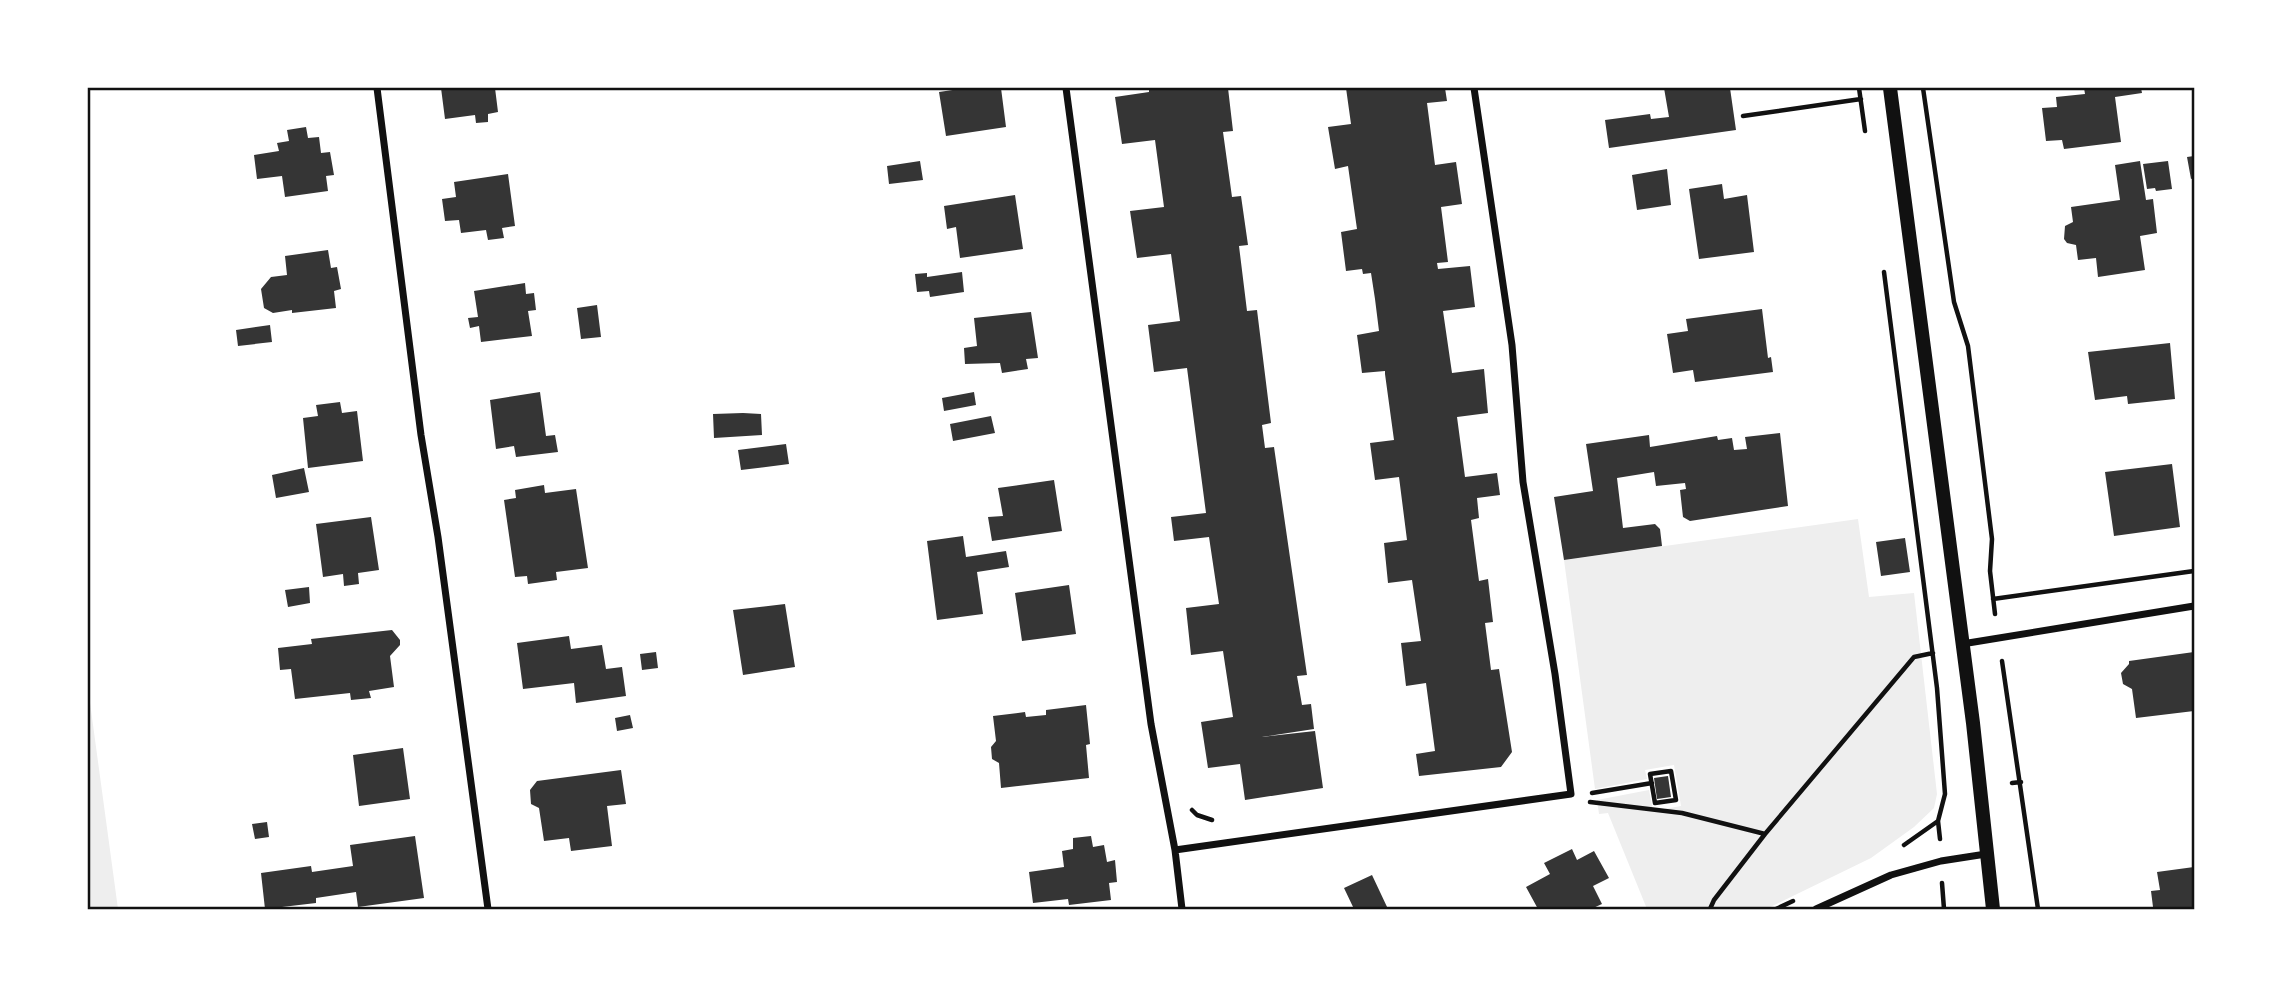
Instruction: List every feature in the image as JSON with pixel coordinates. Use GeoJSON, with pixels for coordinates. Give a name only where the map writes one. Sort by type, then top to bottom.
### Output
{"type":"FeatureCollection","features":[{"type":"Feature","properties":{"kind":"main road"},"geometry":{"type":"LineString","coordinates":[[1890,88],[1978,768],[1993,909]]}},
{"type":"Feature","properties":{"kind":"street"},"geometry":{"type":"LineString","coordinates":[[377,88],[421,435],[438,537],[488,909]]}},
{"type":"Feature","properties":{"kind":"street"},"geometry":{"type":"LineString","coordinates":[[1066,88],[1149,711],[1175,850],[1182,909]]}},
{"type":"Feature","properties":{"kind":"street"},"geometry":{"type":"LineString","coordinates":[[1175,850],[1570,794],[1555,674],[1523,482],[1512,345],[1474,88]]}},
{"type":"Feature","properties":{"kind":"street"},"geometry":{"type":"LineString","coordinates":[[1961,644],[2194,606]]}},
{"type":"Feature","properties":{"kind":"street"},"geometry":{"type":"LineString","coordinates":[[1816,909],[1892,875],[1941,861],[1986,854]]}},
{"type":"Feature","properties":{"kind":"path"},"geometry":{"type":"LineString","coordinates":[[1923,88],[1954,302],[1968,346],[1992,539],[1990,571],[1995,613]]}},
{"type":"Feature","properties":{"kind":"path"},"geometry":{"type":"LineString","coordinates":[[1743,116],[1861,99]]}},
{"type":"Feature","properties":{"kind":"path"},"geometry":{"type":"LineString","coordinates":[[1882,259],[1933,653],[1945,794],[1938,821],[1940,828]]}},
{"type":"Feature","properties":{"kind":"path"},"geometry":{"type":"LineString","coordinates":[[1993,599],[2194,571]]}},
{"type":"Feature","properties":{"kind":"path"},"geometry":{"type":"LineString","coordinates":[[1710,909],[1765,834],[1914,657],[1933,653]]}},
{"type":"Feature","properties":{"kind":"path"},"geometry":{"type":"LineString","coordinates":[[2001,653],[2038,909]]}},
{"type":"Feature","properties":{"kind":"path"},"geometry":{"type":"LineString","coordinates":[[1671,771],[1676,800],[1655,803],[1652,783],[1650,774],[1671,771]]}},
{"type":"Feature","properties":{"kind":"path"},"geometry":{"type":"LineString","coordinates":[[2012,783],[2021,782]]}},
{"type":"Feature","properties":{"kind":"path"},"geometry":{"type":"LineString","coordinates":[[1595,793],[1652,783]]}},
{"type":"Feature","properties":{"kind":"path"},"geometry":{"type":"LineString","coordinates":[[1570,794],[1586,802],[1682,813],[1765,834]]}},
{"type":"Feature","properties":{"kind":"path"},"geometry":{"type":"LineString","coordinates":[[1189,806],[1197,815],[1215,820]]}},
{"type":"Feature","properties":{"kind":"path"},"geometry":{"type":"LineString","coordinates":[[1942,893],[1944,909]]}},
{"type":"Feature","properties":{"kind":"shaded area"},"geometry":{"type":"Polygon","coordinates":[[[1858,519],[1869,597],[1914,593],[1937,794],[1934,808],[1914,827],[1871,858],[1766,909],[1647,909],[1608,813],[1599,814],[1597,800],[1649,790],[1653,811],[1681,806],[1674,765],[1645,770],[1647,779],[1595,789],[1564,560],[1858,519]]]}},
{"type":"Feature","properties":{"kind":"shaded area"},"geometry":{"type":"Polygon","coordinates":[[[88,688],[118,909],[88,909],[88,688]]]}},
{"type":"Feature","properties":{"kind":"building"},"geometry":{"type":"Polygon","coordinates":[[[441,88],[495,88],[498,112],[488,114],[488,122],[476,123],[475,115],[445,119],[441,88]]]}},
{"type":"Feature","properties":{"kind":"building"},"geometry":{"type":"Polygon","coordinates":[[[966,88],[1001,88],[1006,127],[946,136],[939,92],[966,88]]]}},
{"type":"Feature","properties":{"kind":"building"},"geometry":{"type":"Polygon","coordinates":[[[1149,88],[1228,88],[1233,131],[1223,132],[1232,197],[1241,196],[1248,245],[1239,246],[1247,311],[1257,310],[1271,423],[1262,425],[1265,448],[1274,447],[1307,675],[1297,676],[1302,705],[1311,704],[1314,729],[1262,737],[1315,731],[1323,788],[1245,800],[1240,764],[1208,768],[1201,722],[1233,717],[1223,651],[1191,655],[1186,608],[1219,604],[1209,537],[1174,541],[1171,517],[1206,513],[1187,368],[1154,372],[1148,325],[1180,321],[1171,254],[1137,258],[1130,211],[1164,207],[1155,140],[1122,144],[1115,97],[1149,92],[1149,88]]]}},
{"type":"Feature","properties":{"kind":"building"},"geometry":{"type":"Polygon","coordinates":[[[1346,88],[1445,88],[1447,101],[1427,103],[1435,165],[1456,162],[1462,204],[1441,207],[1448,262],[1437,263],[1438,269],[1470,266],[1475,307],[1443,311],[1452,373],[1484,369],[1488,413],[1457,417],[1465,477],[1497,473],[1500,495],[1477,498],[1479,518],[1471,520],[1479,581],[1488,579],[1493,622],[1485,623],[1491,670],[1499,669],[1512,752],[1501,767],[1419,776],[1416,754],[1435,751],[1426,683],[1406,686],[1401,643],[1421,641],[1412,580],[1388,583],[1384,543],[1407,540],[1399,477],[1375,480],[1370,443],[1394,440],[1385,371],[1362,373],[1357,335],[1379,331],[1375,299],[1371,273],[1363,274],[1362,269],[1346,271],[1341,232],[1357,229],[1348,166],[1335,169],[1328,127],[1351,124],[1346,88]]]}},
{"type":"Feature","properties":{"kind":"building"},"geometry":{"type":"Polygon","coordinates":[[[1664,88],[1730,88],[1736,130],[1609,148],[1605,120],[1650,114],[1651,119],[1669,117],[1664,88]]]}},
{"type":"Feature","properties":{"kind":"building"},"geometry":{"type":"Polygon","coordinates":[[[2084,88],[2141,88],[2142,93],[2115,97],[2121,142],[2064,149],[2062,140],[2046,141],[2042,108],[2057,107],[2056,97],[2085,94],[2084,88]]]}},
{"type":"Feature","properties":{"kind":"building"},"geometry":{"type":"Polygon","coordinates":[[[306,127],[308,138],[319,137],[321,153],[330,152],[334,175],[326,176],[328,191],[285,197],[282,176],[257,179],[254,155],[279,151],[277,143],[289,141],[287,130],[306,127]]]}},
{"type":"Feature","properties":{"kind":"building"},"geometry":{"type":"Polygon","coordinates":[[[2194,156],[2194,178],[2191,179],[2187,157],[2194,156]]]}},
{"type":"Feature","properties":{"kind":"building"},"geometry":{"type":"Polygon","coordinates":[[[920,161],[923,180],[889,184],[887,166],[920,161]]]}},
{"type":"Feature","properties":{"kind":"building"},"geometry":{"type":"Polygon","coordinates":[[[2140,161],[2146,200],[2153,199],[2157,233],[2140,236],[2145,270],[2098,277],[2096,258],[2078,260],[2076,245],[2067,243],[2064,239],[2065,226],[2073,222],[2071,207],[2120,200],[2115,165],[2140,161]]]}},
{"type":"Feature","properties":{"kind":"building"},"geometry":{"type":"Polygon","coordinates":[[[2168,161],[2172,189],[2147,189],[2143,164],[2168,161]]]}},
{"type":"Feature","properties":{"kind":"building"},"geometry":{"type":"Polygon","coordinates":[[[1667,169],[1671,205],[1637,210],[1632,175],[1667,169]]]}},
{"type":"Feature","properties":{"kind":"building"},"geometry":{"type":"Polygon","coordinates":[[[508,174],[515,226],[502,228],[504,238],[488,240],[486,230],[461,233],[459,220],[445,221],[442,199],[456,197],[454,182],[508,174]]]}},
{"type":"Feature","properties":{"kind":"building"},"geometry":{"type":"Polygon","coordinates":[[[1722,184],[1724,199],[1747,195],[1754,252],[1699,259],[1689,189],[1722,184]]]}},
{"type":"Feature","properties":{"kind":"building"},"geometry":{"type":"Polygon","coordinates":[[[1015,195],[1023,249],[960,258],[956,227],[947,229],[944,206],[1015,195]]]}},
{"type":"Feature","properties":{"kind":"building"},"geometry":{"type":"Polygon","coordinates":[[[328,250],[331,268],[337,267],[341,289],[334,291],[336,308],[273,313],[264,308],[261,289],[271,277],[287,275],[285,256],[328,250]]]}},
{"type":"Feature","properties":{"kind":"building"},"geometry":{"type":"Polygon","coordinates":[[[962,272],[964,292],[930,297],[929,291],[917,292],[915,274],[927,273],[927,277],[962,272]]]}},
{"type":"Feature","properties":{"kind":"building"},"geometry":{"type":"Polygon","coordinates":[[[525,283],[526,294],[534,293],[536,310],[528,311],[532,336],[481,342],[479,326],[470,328],[468,318],[478,317],[474,291],[525,283]]]}},
{"type":"Feature","properties":{"kind":"building"},"geometry":{"type":"Polygon","coordinates":[[[597,305],[601,337],[581,339],[577,308],[597,305]]]}},
{"type":"Feature","properties":{"kind":"building"},"geometry":{"type":"Polygon","coordinates":[[[1762,309],[1768,358],[1771,357],[1773,372],[1695,382],[1693,370],[1673,373],[1667,334],[1688,331],[1686,319],[1762,309]]]}},
{"type":"Feature","properties":{"kind":"building"},"geometry":{"type":"Polygon","coordinates":[[[1031,312],[1038,358],[1026,359],[1028,369],[1002,373],[1000,363],[965,364],[964,348],[977,346],[974,318],[1031,312]]]}},
{"type":"Feature","properties":{"kind":"building"},"geometry":{"type":"Polygon","coordinates":[[[270,325],[272,342],[238,346],[236,330],[270,325]]]}},
{"type":"Feature","properties":{"kind":"building"},"geometry":{"type":"Polygon","coordinates":[[[2170,343],[2175,399],[2128,404],[2127,396],[2095,400],[2088,352],[2170,343]]]}},
{"type":"Feature","properties":{"kind":"building"},"geometry":{"type":"Polygon","coordinates":[[[540,392],[546,436],[555,435],[558,452],[516,457],[514,446],[496,449],[490,400],[540,392]]]}},
{"type":"Feature","properties":{"kind":"building"},"geometry":{"type":"Polygon","coordinates":[[[974,392],[976,405],[944,411],[942,398],[974,392]]]}},
{"type":"Feature","properties":{"kind":"building"},"geometry":{"type":"Polygon","coordinates":[[[340,402],[342,413],[357,411],[363,461],[308,468],[303,418],[318,416],[316,405],[340,402]]]}},
{"type":"Feature","properties":{"kind":"building"},"geometry":{"type":"Polygon","coordinates":[[[713,414],[761,414],[762,435],[714,438],[713,414]]]}},
{"type":"Feature","properties":{"kind":"building"},"geometry":{"type":"Polygon","coordinates":[[[991,416],[995,433],[953,441],[950,424],[991,416]]]}},
{"type":"Feature","properties":{"kind":"building"},"geometry":{"type":"Polygon","coordinates":[[[1780,433],[1788,506],[1690,521],[1683,517],[1680,490],[1686,489],[1685,483],[1656,486],[1654,472],[1617,478],[1623,528],[1655,524],[1660,529],[1662,546],[1564,560],[1554,497],[1593,491],[1586,444],[1649,435],[1650,447],[1717,436],[1718,440],[1732,438],[1734,450],[1747,449],[1745,437],[1780,433]]]}},
{"type":"Feature","properties":{"kind":"building"},"geometry":{"type":"Polygon","coordinates":[[[786,444],[789,464],[741,470],[738,450],[786,444]]]}},
{"type":"Feature","properties":{"kind":"building"},"geometry":{"type":"Polygon","coordinates":[[[2172,464],[2180,527],[2114,536],[2105,472],[2172,464]]]}},
{"type":"Feature","properties":{"kind":"building"},"geometry":{"type":"Polygon","coordinates":[[[304,468],[309,492],[276,498],[272,475],[304,468]]]}},
{"type":"Feature","properties":{"kind":"building"},"geometry":{"type":"Polygon","coordinates":[[[1054,480],[1062,531],[992,541],[988,517],[1003,516],[998,488],[1054,480]]]}},
{"type":"Feature","properties":{"kind":"building"},"geometry":{"type":"Polygon","coordinates":[[[544,485],[545,493],[576,489],[588,568],[556,572],[557,580],[528,584],[527,576],[515,577],[504,500],[516,498],[515,490],[544,485]]]}},
{"type":"Feature","properties":{"kind":"building"},"geometry":{"type":"Polygon","coordinates":[[[371,517],[379,570],[358,573],[359,584],[344,586],[343,574],[323,577],[316,524],[371,517]]]}},
{"type":"Feature","properties":{"kind":"building"},"geometry":{"type":"Polygon","coordinates":[[[963,536],[966,557],[1006,551],[1009,567],[977,572],[983,614],[937,620],[927,541],[963,536]]]}},
{"type":"Feature","properties":{"kind":"building"},"geometry":{"type":"Polygon","coordinates":[[[1905,538],[1910,572],[1881,576],[1876,542],[1905,538]]]}},
{"type":"Feature","properties":{"kind":"building"},"geometry":{"type":"Polygon","coordinates":[[[1069,585],[1076,634],[1022,641],[1015,593],[1069,585]]]}},
{"type":"Feature","properties":{"kind":"building"},"geometry":{"type":"Polygon","coordinates":[[[309,587],[310,603],[288,607],[285,590],[309,587]]]}},
{"type":"Feature","properties":{"kind":"building"},"geometry":{"type":"Polygon","coordinates":[[[785,604],[795,667],[743,675],[733,610],[785,604]]]}},
{"type":"Feature","properties":{"kind":"building"},"geometry":{"type":"Polygon","coordinates":[[[392,630],[400,640],[400,645],[390,656],[394,687],[369,691],[371,698],[351,700],[350,693],[295,699],[291,669],[280,670],[278,648],[312,644],[311,639],[392,630]]]}},
{"type":"Feature","properties":{"kind":"building"},"geometry":{"type":"Polygon","coordinates":[[[569,636],[571,649],[602,645],[606,669],[622,667],[626,696],[576,703],[574,683],[523,689],[517,643],[569,636]]]}},
{"type":"Feature","properties":{"kind":"building"},"geometry":{"type":"Polygon","coordinates":[[[656,652],[658,668],[642,670],[640,654],[656,652]]]}},
{"type":"Feature","properties":{"kind":"building"},"geometry":{"type":"Polygon","coordinates":[[[2194,652],[2194,711],[2136,718],[2132,689],[2123,684],[2121,673],[2129,661],[2194,652]]]}},
{"type":"Feature","properties":{"kind":"building"},"geometry":{"type":"Polygon","coordinates":[[[1086,705],[1090,744],[1086,745],[1089,778],[1001,788],[999,763],[992,759],[991,747],[996,741],[993,716],[1025,712],[1026,717],[1046,715],[1046,710],[1086,705]]]}},
{"type":"Feature","properties":{"kind":"building"},"geometry":{"type":"Polygon","coordinates":[[[630,715],[633,728],[617,731],[615,718],[630,715]]]}},
{"type":"Feature","properties":{"kind":"building"},"geometry":{"type":"Polygon","coordinates":[[[403,748],[410,799],[359,806],[353,755],[403,748]]]}},
{"type":"Feature","properties":{"kind":"building"},"geometry":{"type":"Polygon","coordinates":[[[621,770],[626,804],[607,806],[612,846],[571,851],[569,838],[544,841],[539,808],[531,804],[530,790],[537,781],[621,770]]]}},
{"type":"Feature","properties":{"kind":"building"},"geometry":{"type":"Polygon","coordinates":[[[1668,776],[1671,797],[1657,799],[1654,778],[1668,776]]]}},
{"type":"Feature","properties":{"kind":"building"},"geometry":{"type":"Polygon","coordinates":[[[267,822],[269,837],[255,839],[252,824],[267,822]]]}},
{"type":"Feature","properties":{"kind":"building"},"geometry":{"type":"Polygon","coordinates":[[[415,836],[424,898],[358,907],[356,892],[316,898],[316,903],[265,909],[261,873],[311,866],[312,872],[353,866],[350,845],[415,836]]]}},
{"type":"Feature","properties":{"kind":"building"},"geometry":{"type":"Polygon","coordinates":[[[1091,836],[1093,847],[1104,845],[1107,862],[1115,860],[1117,882],[1109,883],[1111,900],[1069,905],[1068,899],[1033,903],[1029,872],[1064,867],[1062,851],[1073,849],[1073,838],[1091,836]]]}},
{"type":"Feature","properties":{"kind":"building"},"geometry":{"type":"Polygon","coordinates":[[[1572,849],[1577,860],[1594,851],[1609,878],[1593,886],[1602,904],[1591,909],[1538,909],[1526,887],[1550,874],[1544,863],[1572,849]]]}},
{"type":"Feature","properties":{"kind":"building"},"geometry":{"type":"Polygon","coordinates":[[[2194,867],[2194,909],[2153,907],[2151,891],[2160,890],[2157,872],[2194,867]]]}},
{"type":"Feature","properties":{"kind":"building"},"geometry":{"type":"Polygon","coordinates":[[[1372,875],[1388,909],[1354,909],[1344,888],[1372,875]]]}}]}
